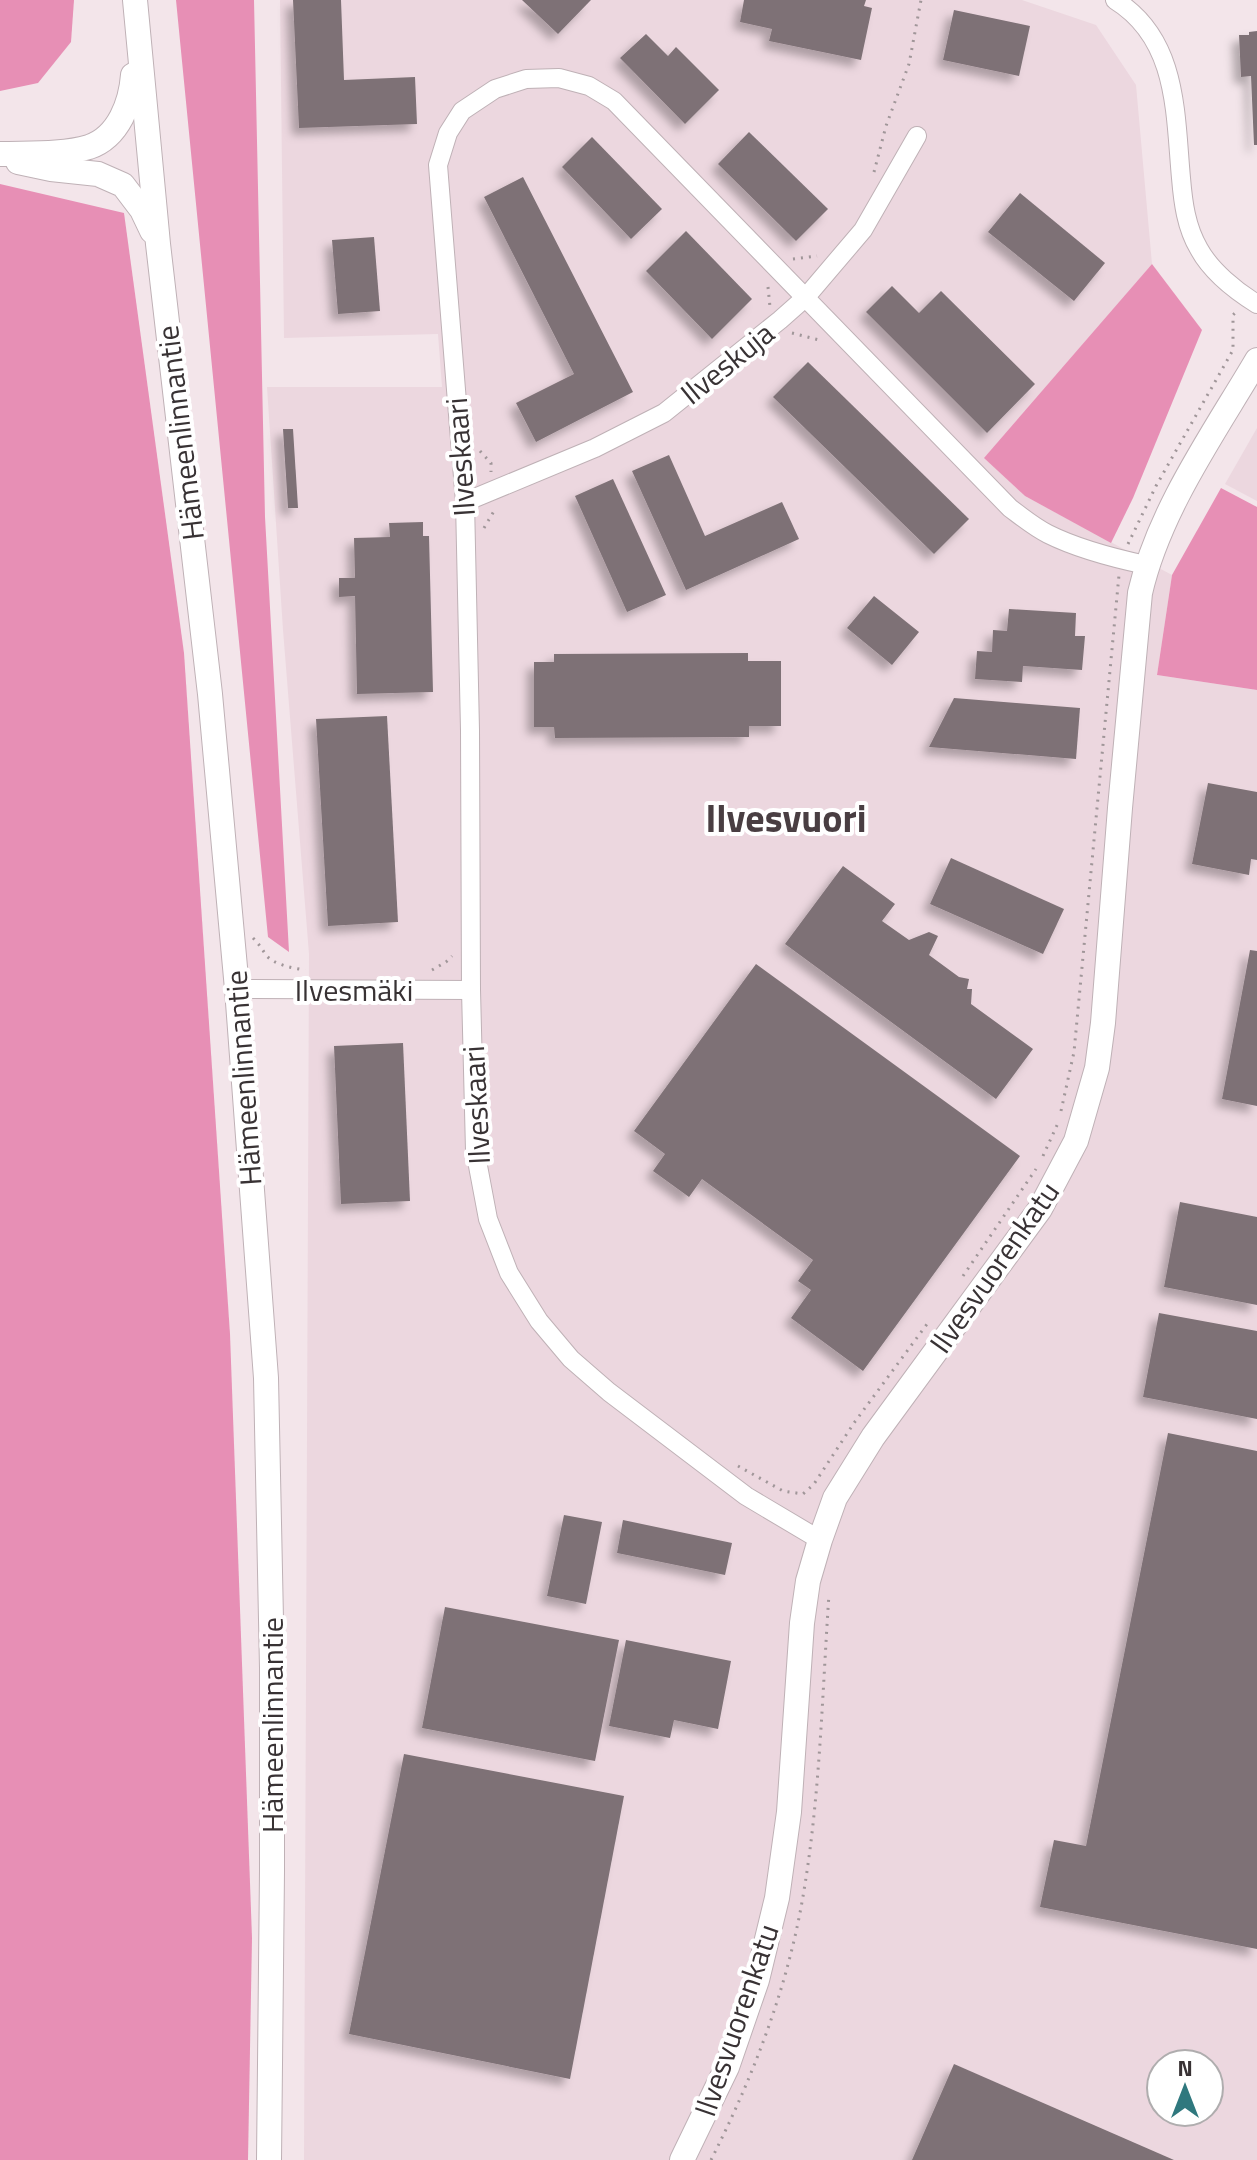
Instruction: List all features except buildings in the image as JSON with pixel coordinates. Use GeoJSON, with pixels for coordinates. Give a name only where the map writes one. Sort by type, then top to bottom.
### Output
{"type":"FeatureCollection","features":[{"type":"Feature","properties":{"kind":"main road","name":"Hämeenlinnantie"},"geometry":{"type":"LineString","coordinates":[[135,0],[158,244],[210,694],[233,939],[266,1378],[272,1777],[269,2160]]}},
{"type":"Feature","properties":{"kind":"main road"},"geometry":{"type":"LineString","coordinates":[[0,156],[91,146],[112,132],[126,109],[132,90],[137,32]]}},
{"type":"Feature","properties":{"kind":"main road"},"geometry":{"type":"LineString","coordinates":[[0,156],[51,169],[98,174],[123,185],[142,210],[158,244]]}},
{"type":"Feature","properties":{"kind":"main road","name":"Ilvesvuorenkatu"},"geometry":{"type":"LineString","coordinates":[[682,2160],[727,2067],[757,1980],[777,1898],[789,1812],[802,1623],[808,1581],[835,1498],[873,1437],[1040,1209],[1076,1141],[1097,1068],[1103,1023],[1131,676],[1146,565],[1171,508],[1257,360]]}},
{"type":"Feature","properties":{"kind":"street"},"geometry":{"type":"LineString","coordinates":[[1115,0],[1148,29],[1164,58],[1172,86],[1184,213],[1198,249],[1214,269],[1252,301]]}},
{"type":"Feature","properties":{"kind":"street","name":"Ilveskaari"},"geometry":{"type":"LineString","coordinates":[[820,1540],[746,1496],[609,1392],[571,1359],[539,1321],[509,1273],[488,1219],[475,1150],[465,502],[438,165],[448,133],[462,111],[495,89],[526,79],[559,78],[589,86],[614,101],[1010,508],[1049,534],[1146,565]]}},
{"type":"Feature","properties":{"kind":"street","name":"Ilveskuja"},"geometry":{"type":"LineString","coordinates":[[465,502],[595,448],[664,413],[785,330],[806,297],[863,230],[917,136]]}},
{"type":"Feature","properties":{"kind":"street","name":"Ilvesmäki"},"geometry":{"type":"LineString","coordinates":[[237,989],[471,990]]}},
{"type":"Feature","properties":{"kind":"path"},"geometry":{"type":"LineString","coordinates":[[873,178],[886,126],[909,64],[921,0]]}},
{"type":"Feature","properties":{"kind":"path"},"geometry":{"type":"LineString","coordinates":[[822,252],[814,257],[795,258],[768,285],[769,305],[785,330],[825,342]]}},
{"type":"Feature","properties":{"kind":"path"},"geometry":{"type":"LineString","coordinates":[[957,1284],[1039,1165],[1059,1119],[1076,1037],[1117,582],[1122,559],[1156,486],[1233,350],[1233,315],[1252,301]]}},
{"type":"Feature","properties":{"kind":"path"},"geometry":{"type":"LineString","coordinates":[[475,444],[491,463],[495,509],[483,530]]}},
{"type":"Feature","properties":{"kind":"path"},"geometry":{"type":"LineString","coordinates":[[1110,576],[1117,582]]}},
{"type":"Feature","properties":{"kind":"path"},"geometry":{"type":"LineString","coordinates":[[233,939],[253,938],[268,958],[291,968],[316,972]]}},
{"type":"Feature","properties":{"kind":"path"},"geometry":{"type":"LineString","coordinates":[[423,973],[436,969],[456,952],[470,952]]}},
{"type":"Feature","properties":{"kind":"path"},"geometry":{"type":"LineString","coordinates":[[735,1464],[783,1491],[803,1494],[814,1484],[854,1423],[939,1309]]}},
{"type":"Feature","properties":{"kind":"shaded area"},"geometry":{"type":"Polygon","coordinates":[[[0,0],[74,0],[71,42],[38,83],[0,91],[0,0]]]}},
{"type":"Feature","properties":{"kind":"shaded area"},"geometry":{"type":"Polygon","coordinates":[[[176,0],[254,0],[265,517],[289,952],[268,937],[176,0]]]}},
{"type":"Feature","properties":{"kind":"shaded area"},"geometry":{"type":"Polygon","coordinates":[[[280,0],[1022,0],[1096,25],[1136,85],[1152,264],[985,458],[1025,496],[1172,575],[1157,675],[1257,690],[1257,2160],[304,2160],[309,954],[267,387],[442,387],[438,334],[284,338],[280,0]]]}},
{"type":"Feature","properties":{"kind":"shaded area"},"geometry":{"type":"Polygon","coordinates":[[[0,184],[124,213],[184,653],[230,1334],[252,1938],[248,2160],[0,2160],[0,184]]]}},
{"type":"Feature","properties":{"kind":"shaded area"},"geometry":{"type":"Polygon","coordinates":[[[1152,264],[1202,330],[1133,498],[1111,543],[1025,496],[984,458],[1152,264]]]}},
{"type":"Feature","properties":{"kind":"shaded area"},"geometry":{"type":"Polygon","coordinates":[[[1257,428],[1257,501],[1225,484],[1257,428]]]}},
{"type":"Feature","properties":{"kind":"shaded area"},"geometry":{"type":"Polygon","coordinates":[[[1221,488],[1257,507],[1257,690],[1157,675],[1172,575],[1221,488]]]}},
{"type":"Feature","properties":{"kind":"district","name":"Ilvesvuori"},"geometry":{"type":"Point","coordinates":[786,818]}}]}
